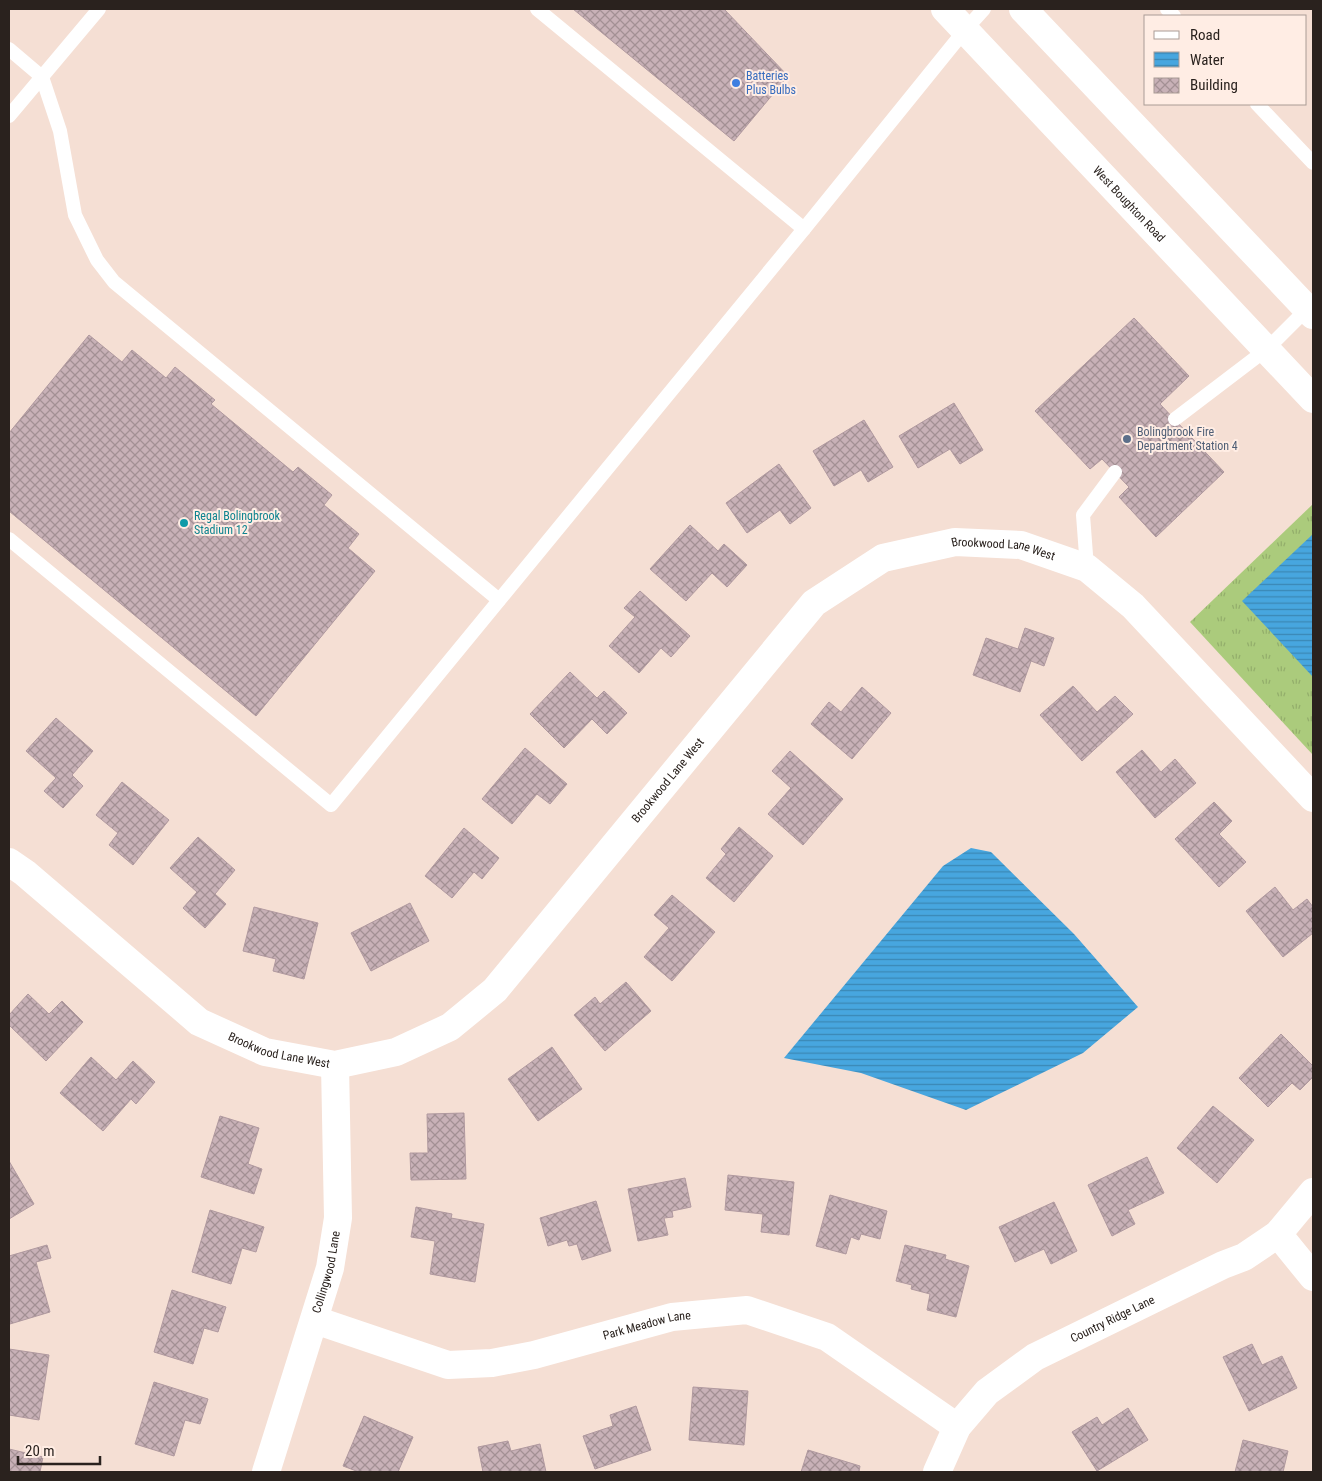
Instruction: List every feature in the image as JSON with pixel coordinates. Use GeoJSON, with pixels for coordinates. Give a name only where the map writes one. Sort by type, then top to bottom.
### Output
{"type":"FeatureCollection","features":[{"type":"Feature","properties":{"kind":"street","name":"West Boughton Road"},"geometry":{"type":"LineString","coordinates":[[944,9],[1313,399]]}},
{"type":"Feature","properties":{"kind":"street"},"geometry":{"type":"LineString","coordinates":[[1023,9],[1310,312]]}},
{"type":"Feature","properties":{"kind":"street","name":"Brookwood Lane West"},"geometry":{"type":"LineString","coordinates":[[9,862],[25,873],[199,1022],[265,1052],[335,1066],[396,1052],[450,1026],[495,990],[814,603],[883,558],[955,542],[1021,545],[1087,568],[1133,606],[1313,798]]}},
{"type":"Feature","properties":{"kind":"street","name":"Collingwood Lane"},"geometry":{"type":"LineString","coordinates":[[266,1472],[330,1268],[338,1218],[335,1066]]}},
{"type":"Feature","properties":{"kind":"street","name":"Country Ridge Lane"},"geometry":{"type":"LineString","coordinates":[[938,1472],[956,1427],[986,1392],[1035,1357],[1223,1265],[1244,1257],[1278,1234],[1313,1192]]}},
{"type":"Feature","properties":{"kind":"street"},"geometry":{"type":"LineString","coordinates":[[1278,1234],[1313,1277]]}},
{"type":"Feature","properties":{"kind":"street","name":"Park Meadow Lane"},"geometry":{"type":"LineString","coordinates":[[314,1320],[448,1365],[492,1363],[534,1355],[672,1317],[747,1310],[828,1337],[956,1427]]}},
{"type":"Feature","properties":{"kind":"lane"},"geometry":{"type":"LineString","coordinates":[[9,116],[99,9]]}},
{"type":"Feature","properties":{"kind":"lane"},"geometry":{"type":"LineString","coordinates":[[536,9],[804,229]]}},
{"type":"Feature","properties":{"kind":"lane"},"geometry":{"type":"LineString","coordinates":[[9,539],[331,804],[984,9]]}},
{"type":"Feature","properties":{"kind":"lane"},"geometry":{"type":"LineString","coordinates":[[9,49],[42,77],[60,131],[75,215],[97,260],[114,282],[499,600]]}},
{"type":"Feature","properties":{"kind":"lane"},"geometry":{"type":"LineString","coordinates":[[1258,105],[1313,163]]}},
{"type":"Feature","properties":{"kind":"lane"},"geometry":{"type":"LineString","coordinates":[[1175,419],[1267,350],[1310,312]]}},
{"type":"Feature","properties":{"kind":"lane"},"geometry":{"type":"LineString","coordinates":[[1087,568],[1083,515],[1114,472]]}},
{"type":"Feature","properties":{"kind":"green space"},"geometry":{"type":"Polygon","coordinates":[[[1313,504],[1313,755],[1190,622],[1313,504]]]}},
{"type":"Feature","properties":{"kind":"water"},"geometry":{"type":"Polygon","coordinates":[[[1313,534],[1313,677],[1242,601],[1313,534]]]}},
{"type":"Feature","properties":{"kind":"water"},"geometry":{"type":"Polygon","coordinates":[[[971,848],[991,852],[1074,934],[1138,1007],[1083,1053],[966,1110],[861,1073],[784,1058],[943,866],[971,848]]]}},
{"type":"Feature","properties":{"kind":"building"},"geometry":{"type":"Polygon","coordinates":[[[573,9],[724,9],[788,76],[734,141],[573,9]]]}},
{"type":"Feature","properties":{"kind":"building","name":"Bolingbrook Fire Department Station 4"},"geometry":{"type":"Polygon","coordinates":[[[1134,318],[1189,376],[1160,404],[1224,472],[1156,537],[1119,497],[1129,487],[1102,459],[1090,469],[1035,411],[1134,318]]]}},
{"type":"Feature","properties":{"kind":"building","name":"Regal Bolingbrook Stadium 12"},"geometry":{"type":"Polygon","coordinates":[[[89,335],[122,362],[132,350],[166,378],[175,367],[215,400],[211,404],[293,472],[298,467],[332,495],[324,505],[359,534],[348,548],[375,571],[256,716],[9,511],[9,433],[89,335]]]}},
{"type":"Feature","properties":{"kind":"building"},"geometry":{"type":"Polygon","coordinates":[[[954,403],[983,450],[960,464],[950,449],[918,468],[899,436],[954,403]]]}},
{"type":"Feature","properties":{"kind":"building"},"geometry":{"type":"Polygon","coordinates":[[[864,420],[893,467],[868,482],[861,470],[834,486],[813,451],[864,420]]]}},
{"type":"Feature","properties":{"kind":"building"},"geometry":{"type":"Polygon","coordinates":[[[779,464],[811,508],[790,524],[780,510],[747,533],[726,503],[779,464]]]}},
{"type":"Feature","properties":{"kind":"building"},"geometry":{"type":"Polygon","coordinates":[[[690,525],[718,551],[724,544],[747,565],[727,587],[712,573],[686,601],[650,569],[690,525]]]}},
{"type":"Feature","properties":{"kind":"building"},"geometry":{"type":"Polygon","coordinates":[[[640,591],[690,636],[671,657],[661,648],[639,673],[609,646],[635,617],[624,608],[640,591]]]}},
{"type":"Feature","properties":{"kind":"building"},"geometry":{"type":"Polygon","coordinates":[[[1025,628],[1054,638],[1044,666],[1031,661],[1020,692],[973,675],[986,638],[1018,649],[1025,628]]]}},
{"type":"Feature","properties":{"kind":"building"},"geometry":{"type":"Polygon","coordinates":[[[570,672],[597,698],[604,691],[627,713],[607,734],[592,719],[564,748],[530,714],[570,672]]]}},
{"type":"Feature","properties":{"kind":"building"},"geometry":{"type":"Polygon","coordinates":[[[1073,686],[1097,712],[1115,696],[1133,714],[1082,761],[1040,715],[1073,686]]]}},
{"type":"Feature","properties":{"kind":"building"},"geometry":{"type":"Polygon","coordinates":[[[862,687],[891,713],[852,759],[811,724],[829,702],[841,712],[862,687]]]}},
{"type":"Feature","properties":{"kind":"building"},"geometry":{"type":"Polygon","coordinates":[[[56,718],[93,751],[72,775],[83,786],[63,808],[44,791],[56,778],[26,751],[56,718]]]}},
{"type":"Feature","properties":{"kind":"building"},"geometry":{"type":"Polygon","coordinates":[[[525,748],[567,784],[550,804],[537,794],[512,824],[482,799],[525,748]]]}},
{"type":"Feature","properties":{"kind":"building"},"geometry":{"type":"Polygon","coordinates":[[[1142,750],[1161,772],[1175,759],[1196,783],[1155,818],[1116,772],[1142,750]]]}},
{"type":"Feature","properties":{"kind":"building"},"geometry":{"type":"Polygon","coordinates":[[[790,751],[843,799],[803,845],[768,814],[791,788],[772,771],[790,751]]]}},
{"type":"Feature","properties":{"kind":"building"},"geometry":{"type":"Polygon","coordinates":[[[122,782],[169,820],[133,865],[109,845],[118,833],[96,815],[122,782]]]}},
{"type":"Feature","properties":{"kind":"building"},"geometry":{"type":"Polygon","coordinates":[[[1214,802],[1232,821],[1219,834],[1246,862],[1219,887],[1175,839],[1214,802]]]}},
{"type":"Feature","properties":{"kind":"building"},"geometry":{"type":"Polygon","coordinates":[[[739,827],[773,856],[734,902],[706,878],[726,854],[721,849],[739,827]]]}},
{"type":"Feature","properties":{"kind":"building"},"geometry":{"type":"Polygon","coordinates":[[[464,828],[499,858],[482,879],[474,872],[452,898],[425,876],[464,828]]]}},
{"type":"Feature","properties":{"kind":"building"},"geometry":{"type":"Polygon","coordinates":[[[198,837],[235,870],[215,894],[226,904],[205,928],[183,908],[197,892],[170,868],[198,837]]]}},
{"type":"Feature","properties":{"kind":"building"},"geometry":{"type":"Polygon","coordinates":[[[1275,887],[1293,910],[1307,899],[1313,907],[1313,933],[1283,957],[1246,911],[1275,887]]]}},
{"type":"Feature","properties":{"kind":"building"},"geometry":{"type":"Polygon","coordinates":[[[672,895],[715,932],[672,981],[644,957],[669,928],[654,915],[672,895]]]}},
{"type":"Feature","properties":{"kind":"building"},"geometry":{"type":"Polygon","coordinates":[[[410,903],[429,941],[371,971],[351,933],[410,903]]]}},
{"type":"Feature","properties":{"kind":"building"},"geometry":{"type":"Polygon","coordinates":[[[254,907],[318,923],[304,979],[273,971],[276,959],[243,951],[254,907]]]}},
{"type":"Feature","properties":{"kind":"building"},"geometry":{"type":"Polygon","coordinates":[[[626,982],[651,1011],[605,1051],[574,1015],[595,997],[600,1004],[626,982]]]}},
{"type":"Feature","properties":{"kind":"building"},"geometry":{"type":"Polygon","coordinates":[[[28,994],[49,1014],[62,1001],[83,1022],[46,1061],[9,1025],[9,1015],[28,994]]]}},
{"type":"Feature","properties":{"kind":"building"},"geometry":{"type":"Polygon","coordinates":[[[1281,1034],[1313,1066],[1313,1077],[1300,1090],[1292,1083],[1268,1107],[1239,1078],[1281,1034]]]}},
{"type":"Feature","properties":{"kind":"building"},"geometry":{"type":"Polygon","coordinates":[[[552,1047],[582,1089],[538,1121],[508,1079],[552,1047]]]}},
{"type":"Feature","properties":{"kind":"building"},"geometry":{"type":"Polygon","coordinates":[[[91,1057],[116,1080],[133,1061],[155,1082],[136,1104],[131,1099],[103,1131],[60,1093],[91,1057]]]}},
{"type":"Feature","properties":{"kind":"building"},"geometry":{"type":"Polygon","coordinates":[[[1213,1106],[1254,1140],[1217,1183],[1177,1148],[1213,1106]]]}},
{"type":"Feature","properties":{"kind":"building"},"geometry":{"type":"Polygon","coordinates":[[[464,1113],[466,1179],[411,1180],[410,1153],[428,1153],[427,1114],[464,1113]]]}},
{"type":"Feature","properties":{"kind":"building"},"geometry":{"type":"Polygon","coordinates":[[[220,1116],[259,1128],[248,1164],[262,1169],[254,1194],[201,1177],[220,1116]]]}},
{"type":"Feature","properties":{"kind":"building"},"geometry":{"type":"Polygon","coordinates":[[[1147,1157],[1164,1193],[1128,1210],[1135,1224],[1112,1236],[1088,1185],[1147,1157]]]}},
{"type":"Feature","properties":{"kind":"building"},"geometry":{"type":"Polygon","coordinates":[[[9,1161],[34,1204],[9,1219],[9,1161]]]}},
{"type":"Feature","properties":{"kind":"building"},"geometry":{"type":"Polygon","coordinates":[[[728,1175],[794,1182],[789,1235],[761,1232],[763,1214],[725,1210],[728,1175]]]}},
{"type":"Feature","properties":{"kind":"building"},"geometry":{"type":"Polygon","coordinates":[[[685,1178],[691,1207],[672,1211],[673,1217],[664,1218],[668,1235],[638,1241],[628,1189],[685,1178]]]}},
{"type":"Feature","properties":{"kind":"building"},"geometry":{"type":"Polygon","coordinates":[[[830,1195],[887,1211],[880,1239],[861,1234],[859,1240],[851,1237],[846,1254],[816,1246],[830,1195]]]}},
{"type":"Feature","properties":{"kind":"building"},"geometry":{"type":"Polygon","coordinates":[[[596,1201],[611,1251],[582,1260],[577,1244],[569,1246],[567,1240],[548,1246],[540,1218],[596,1201]]]}},
{"type":"Feature","properties":{"kind":"building"},"geometry":{"type":"Polygon","coordinates":[[[1054,1202],[1077,1251],[1051,1264],[1044,1249],[1015,1262],[999,1227],[1054,1202]]]}},
{"type":"Feature","properties":{"kind":"building"},"geometry":{"type":"Polygon","coordinates":[[[416,1207],[452,1214],[451,1218],[484,1224],[475,1282],[430,1274],[435,1241],[411,1237],[416,1207]]]}},
{"type":"Feature","properties":{"kind":"building"},"geometry":{"type":"Polygon","coordinates":[[[210,1210],[264,1227],[256,1252],[242,1248],[231,1284],[192,1272],[210,1210]]]}},
{"type":"Feature","properties":{"kind":"building"},"geometry":{"type":"Polygon","coordinates":[[[47,1245],[51,1258],[36,1262],[50,1312],[10,1324],[9,1256],[47,1245]]]}},
{"type":"Feature","properties":{"kind":"building"},"geometry":{"type":"Polygon","coordinates":[[[905,1245],[946,1255],[945,1259],[969,1266],[956,1317],[927,1310],[930,1294],[911,1289],[912,1285],[896,1281],[905,1245]]]}},
{"type":"Feature","properties":{"kind":"building"},"geometry":{"type":"Polygon","coordinates":[[[172,1290],[226,1307],[218,1332],[204,1328],[193,1364],[154,1352],[172,1290]]]}},
{"type":"Feature","properties":{"kind":"building"},"geometry":{"type":"Polygon","coordinates":[[[1252,1344],[1262,1365],[1282,1356],[1297,1388],[1249,1411],[1223,1357],[1252,1344]]]}},
{"type":"Feature","properties":{"kind":"building"},"geometry":{"type":"Polygon","coordinates":[[[9,1349],[49,1355],[39,1420],[9,1415],[9,1349]]]}},
{"type":"Feature","properties":{"kind":"building"},"geometry":{"type":"Polygon","coordinates":[[[154,1382],[208,1399],[200,1424],[185,1420],[174,1456],[135,1444],[154,1382]]]}},
{"type":"Feature","properties":{"kind":"building"},"geometry":{"type":"Polygon","coordinates":[[[693,1387],[748,1391],[744,1445],[689,1440],[693,1387]]]}},
{"type":"Feature","properties":{"kind":"building"},"geometry":{"type":"Polygon","coordinates":[[[636,1406],[651,1450],[595,1469],[583,1436],[613,1426],[610,1415],[636,1406]]]}},
{"type":"Feature","properties":{"kind":"building"},"geometry":{"type":"Polygon","coordinates":[[[1128,1408],[1148,1440],[1097,1471],[1072,1432],[1097,1417],[1102,1425],[1128,1408]]]}},
{"type":"Feature","properties":{"kind":"building"},"geometry":{"type":"Polygon","coordinates":[[[364,1416],[413,1437],[398,1472],[359,1472],[343,1466],[364,1416]]]}},
{"type":"Feature","properties":{"kind":"building"},"geometry":{"type":"Polygon","coordinates":[[[1243,1440],[1288,1451],[1283,1472],[1235,1472],[1243,1440]]]}},
{"type":"Feature","properties":{"kind":"building"},"geometry":{"type":"Polygon","coordinates":[[[508,1441],[511,1451],[540,1444],[546,1472],[483,1472],[478,1447],[508,1441]]]}},
{"type":"Feature","properties":{"kind":"building"},"geometry":{"type":"Polygon","coordinates":[[[9,1449],[43,1457],[40,1472],[9,1472],[9,1449]]]}},
{"type":"Feature","properties":{"kind":"building"},"geometry":{"type":"Polygon","coordinates":[[[808,1450],[860,1466],[859,1472],[801,1472],[808,1450]]]}},
{"type":"Feature","properties":{"kind":"place","name":"Batteries Plus Bulbs"},"geometry":{"type":"Point","coordinates":[736,83]}},
{"type":"Feature","properties":{"kind":"place","name":"Bolingbrook Fire Department Station 4"},"geometry":{"type":"Point","coordinates":[1127,439]}},
{"type":"Feature","properties":{"kind":"place","name":"Regal Bolingbrook Stadium 12"},"geometry":{"type":"Point","coordinates":[184,523]}}]}
